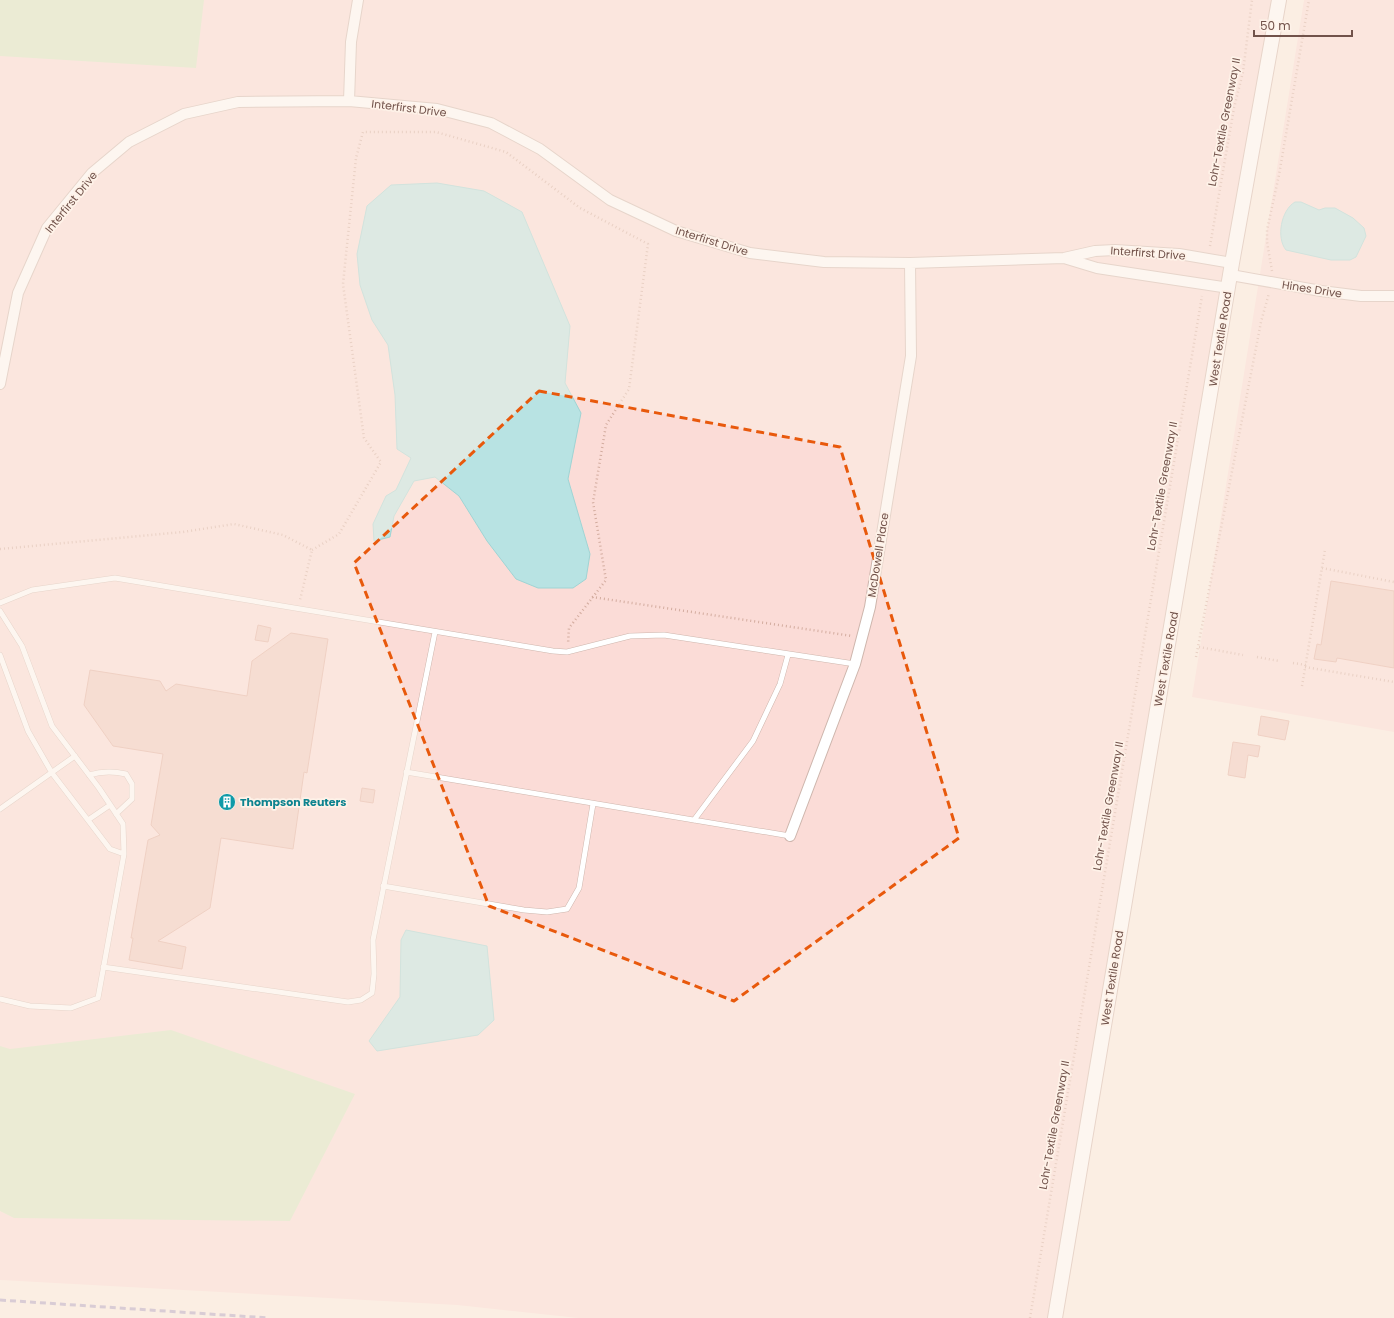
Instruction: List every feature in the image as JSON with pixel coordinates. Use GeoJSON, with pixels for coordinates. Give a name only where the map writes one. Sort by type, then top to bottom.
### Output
{"type":"FeatureCollection","features":[{"type":"Feature","properties":{"kind":"main road","name":"West Textile Road"},"geometry":{"type":"LineString","coordinates":[[1055,1318],[1231,275],[1279,0]]}},
{"type":"Feature","properties":{"kind":"street"},"geometry":{"type":"LineString","coordinates":[[349,101],[351,42],[358,0]]}},
{"type":"Feature","properties":{"kind":"street","name":"Interfirst Drive"},"geometry":{"type":"LineString","coordinates":[[0,384],[18,293],[47,228],[92,173],[129,142],[184,114],[238,102],[349,101],[437,109],[491,123],[540,149],[610,200],[676,231],[743,251],[824,262],[910,263],[1064,258],[1095,251],[1115,250],[1179,254],[1231,275]]}},
{"type":"Feature","properties":{"kind":"street","name":"Interfirst Drive"},"geometry":{"type":"LineString","coordinates":[[1064,258],[1097,268],[1231,275]]}},
{"type":"Feature","properties":{"kind":"street","name":"McDowell Place"},"geometry":{"type":"LineString","coordinates":[[790,836],[855,664],[870,607],[911,356],[910,263]]}},
{"type":"Feature","properties":{"kind":"street","name":"Hines Drive"},"geometry":{"type":"LineString","coordinates":[[1231,275],[1361,296],[1394,296]]}},
{"type":"Feature","properties":{"kind":"lane"},"geometry":{"type":"LineString","coordinates":[[0,603],[32,590],[115,578],[553,651],[567,652],[630,636],[664,635],[855,664]]}},
{"type":"Feature","properties":{"kind":"lane"},"geometry":{"type":"LineString","coordinates":[[0,610],[22,646],[52,726],[89,775],[123,824],[124,854],[98,998],[71,1008],[30,1006],[0,999]]}},
{"type":"Feature","properties":{"kind":"lane"},"geometry":{"type":"LineString","coordinates":[[103,967],[348,1002],[361,1000],[372,993],[374,974],[373,940],[434,632]]}},
{"type":"Feature","properties":{"kind":"lane"},"geometry":{"type":"LineString","coordinates":[[0,655],[28,731],[52,772],[110,849],[124,854]]}},
{"type":"Feature","properties":{"kind":"lane"},"geometry":{"type":"LineString","coordinates":[[694,820],[753,742],[780,684],[788,655]]}},
{"type":"Feature","properties":{"kind":"lane"},"geometry":{"type":"LineString","coordinates":[[0,809],[75,756]]}},
{"type":"Feature","properties":{"kind":"lane"},"geometry":{"type":"LineString","coordinates":[[89,775],[115,771],[126,774],[132,784],[132,799],[116,814]]}},
{"type":"Feature","properties":{"kind":"lane"},"geometry":{"type":"LineString","coordinates":[[406,772],[790,836]]}},
{"type":"Feature","properties":{"kind":"lane"},"geometry":{"type":"LineString","coordinates":[[383,886],[524,910],[546,912],[567,909],[579,888],[593,804]]}},
{"type":"Feature","properties":{"kind":"lane"},"geometry":{"type":"LineString","coordinates":[[88,820],[110,805]]}},
{"type":"Feature","properties":{"kind":"path","name":"Lohr-Textile Greenway II"},"geometry":{"type":"LineString","coordinates":[[1210,246],[1234,108],[1243,72],[1252,0]]}},
{"type":"Feature","properties":{"kind":"path"},"geometry":{"type":"LineString","coordinates":[[1272,272],[1267,242],[1267,230],[1280,175],[1309,0]]}},
{"type":"Feature","properties":{"kind":"path"},"geometry":{"type":"LineString","coordinates":[[298,609],[312,550],[339,534],[381,462],[364,438],[343,284],[356,158],[363,132],[436,132],[506,152],[580,208],[648,244],[629,390],[606,425],[593,502],[606,580],[569,628],[567,652]]}},
{"type":"Feature","properties":{"kind":"path"},"geometry":{"type":"LineString","coordinates":[[1196,657],[1261,322],[1269,293]]}},
{"type":"Feature","properties":{"kind":"path","name":"Lohr-Textile Greenway II"},"geometry":{"type":"LineString","coordinates":[[1030,1318],[1202,296]]}},
{"type":"Feature","properties":{"kind":"path"},"geometry":{"type":"LineString","coordinates":[[0,549],[183,532],[234,524],[283,535],[312,550]]}},
{"type":"Feature","properties":{"kind":"path"},"geometry":{"type":"LineString","coordinates":[[1302,686],[1325,550]]}},
{"type":"Feature","properties":{"kind":"path"},"geometry":{"type":"LineString","coordinates":[[1322,568],[1394,582]]}},
{"type":"Feature","properties":{"kind":"path"},"geometry":{"type":"LineString","coordinates":[[592,597],[862,638]]}},
{"type":"Feature","properties":{"kind":"path"},"geometry":{"type":"LineString","coordinates":[[1199,647],[1243,655]]}},
{"type":"Feature","properties":{"kind":"path"},"geometry":{"type":"LineString","coordinates":[[1257,657],[1279,661]]}},
{"type":"Feature","properties":{"kind":"path"},"geometry":{"type":"LineString","coordinates":[[1293,663],[1394,682]]}},
{"type":"Feature","properties":{"kind":"highlighted area"},"geometry":{"type":"Polygon","coordinates":[[[539,391],[840,447],[959,838],[734,1001],[489,906],[354,563],[539,391]]]}},
{"type":"Feature","properties":{"kind":"shaded area"},"geometry":{"type":"Polygon","coordinates":[[[0,0],[1279,0],[1055,1318],[578,1318],[457,1305],[0,1280],[0,0]]]}},
{"type":"Feature","properties":{"kind":"shaded area"},"geometry":{"type":"Polygon","coordinates":[[[1304,0],[1394,0],[1394,732],[1192,697],[1304,0]]]}},
{"type":"Feature","properties":{"kind":"green space"},"geometry":{"type":"Polygon","coordinates":[[[0,0],[204,0],[196,68],[0,56],[0,0]]]}},
{"type":"Feature","properties":{"kind":"green space"},"geometry":{"type":"Polygon","coordinates":[[[171,1030],[355,1094],[290,1221],[14,1218],[0,1211],[0,1046],[10,1049],[171,1030]]]}},
{"type":"Feature","properties":{"kind":"water"},"geometry":{"type":"Polygon","coordinates":[[[437,183],[484,191],[522,212],[570,326],[565,383],[581,413],[568,479],[590,554],[586,579],[573,588],[538,588],[516,579],[487,541],[459,496],[435,477],[414,481],[394,516],[390,537],[374,541],[373,524],[386,496],[396,490],[411,458],[397,449],[395,395],[388,345],[372,320],[360,285],[357,254],[367,206],[391,185],[437,183]]]}},
{"type":"Feature","properties":{"kind":"water"},"geometry":{"type":"Polygon","coordinates":[[[1295,202],[1301,202],[1319,210],[1325,208],[1335,208],[1353,218],[1364,228],[1366,236],[1356,257],[1350,260],[1331,260],[1286,250],[1281,239],[1283,218],[1286,211],[1295,202]]]}},
{"type":"Feature","properties":{"kind":"water"},"geometry":{"type":"Polygon","coordinates":[[[406,930],[487,946],[494,1020],[478,1035],[377,1051],[369,1041],[400,997],[401,940],[406,930]]]}},
{"type":"Feature","properties":{"kind":"building"},"geometry":{"type":"Polygon","coordinates":[[[1331,581],[1394,591],[1394,668],[1337,658],[1336,662],[1314,659],[1317,644],[1321,645],[1331,581]]]}},
{"type":"Feature","properties":{"kind":"building"},"geometry":{"type":"Polygon","coordinates":[[[258,625],[271,628],[268,642],[255,640],[258,625]]]}},
{"type":"Feature","properties":{"kind":"building","name":"Thompson Reuters"},"geometry":{"type":"Polygon","coordinates":[[[291,633],[328,639],[307,773],[304,772],[293,849],[221,838],[210,908],[158,941],[186,947],[182,969],[129,960],[133,938],[131,938],[148,840],[160,835],[151,825],[163,754],[113,746],[84,705],[90,670],[160,681],[166,691],[176,684],[247,696],[252,661],[291,633]]]}},
{"type":"Feature","properties":{"kind":"building"},"geometry":{"type":"Polygon","coordinates":[[[1261,716],[1289,721],[1285,740],[1258,735],[1261,716]]]}},
{"type":"Feature","properties":{"kind":"building"},"geometry":{"type":"Polygon","coordinates":[[[1233,742],[1260,746],[1258,757],[1248,755],[1245,778],[1228,775],[1233,742]]]}},
{"type":"Feature","properties":{"kind":"building"},"geometry":{"type":"Polygon","coordinates":[[[362,788],[375,790],[373,803],[360,801],[362,788]]]}},
{"type":"Feature","properties":{"kind":"railway"},"geometry":{"type":"LineString","coordinates":[[0,1300],[269,1318]]}},
{"type":"Feature","properties":{"kind":"place","name":"Thompson Reuters"},"geometry":{"type":"Point","coordinates":[227,802]}}]}
